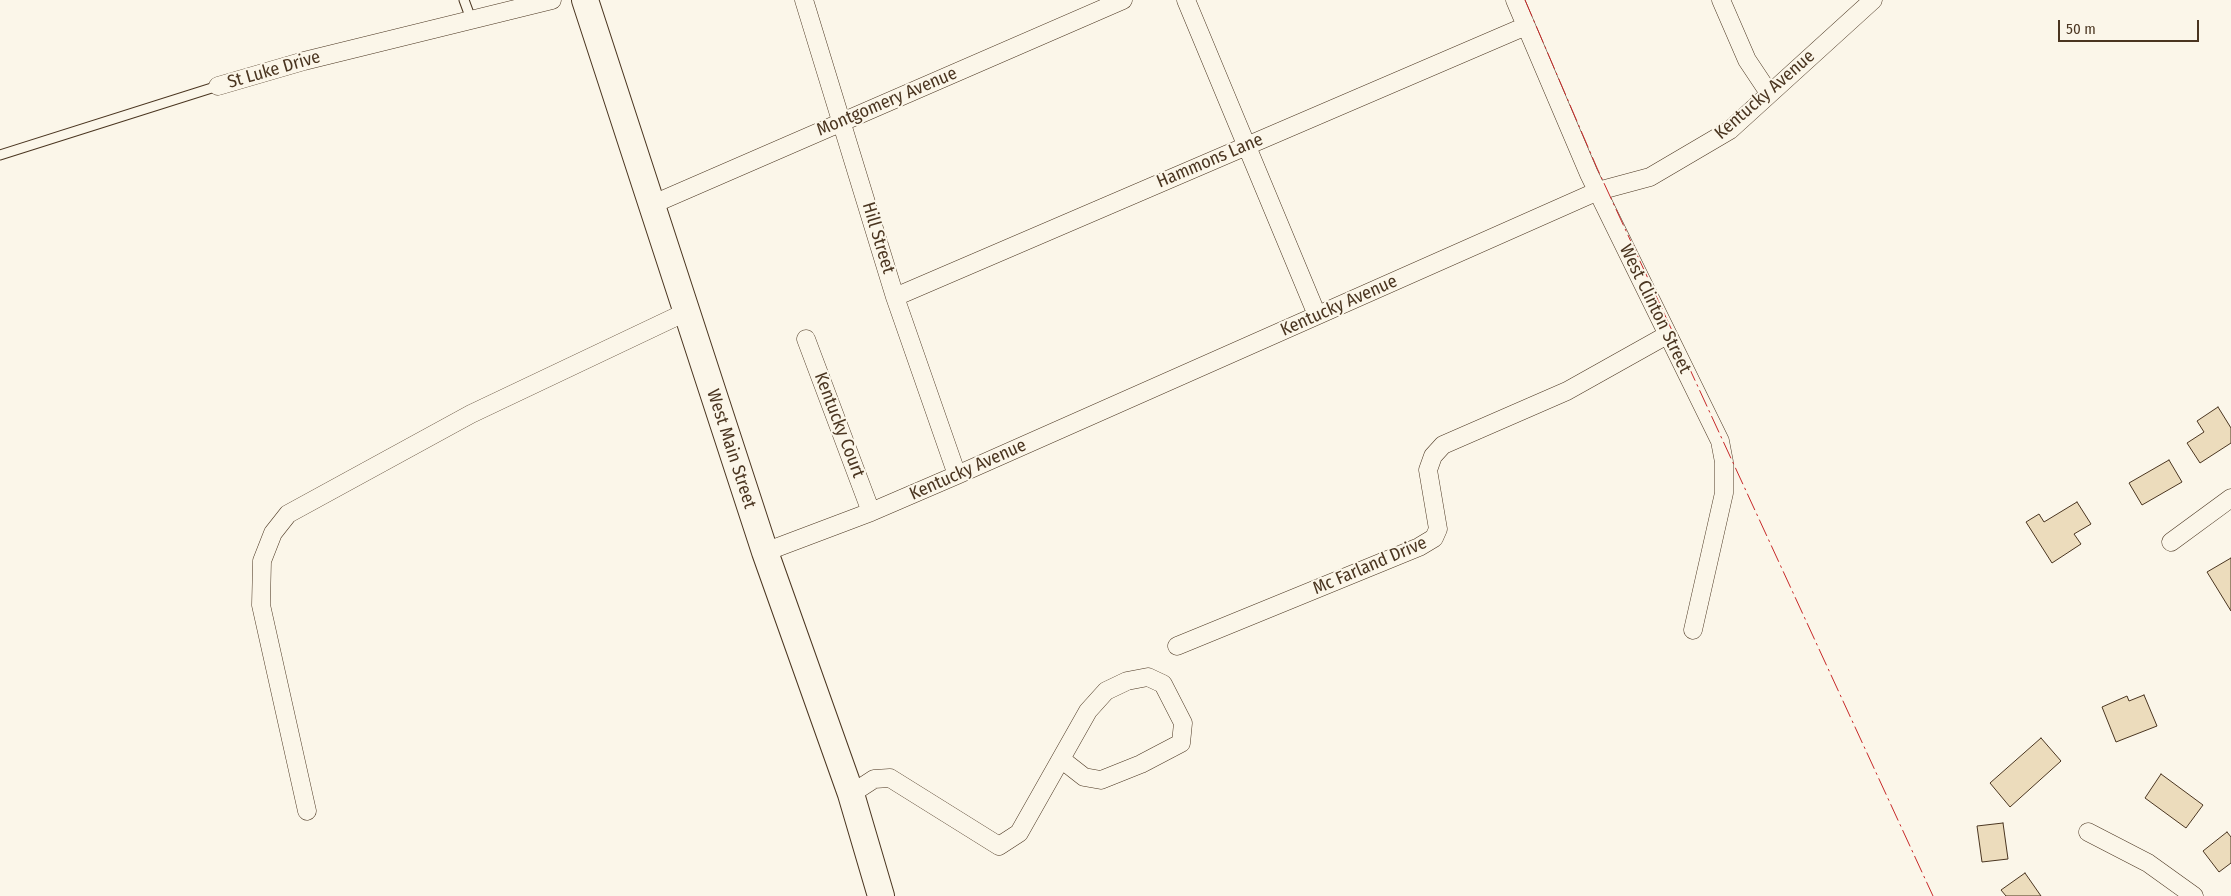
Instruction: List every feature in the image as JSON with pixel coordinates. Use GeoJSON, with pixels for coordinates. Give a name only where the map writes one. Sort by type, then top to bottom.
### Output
{"type":"FeatureCollection","features":[{"type":"Feature","properties":{"kind":"main road","name":"West Main Street"},"geometry":{"type":"LineString","coordinates":[[585,0],[766,552],[851,794],[881,896]]}},
{"type":"Feature","properties":{"kind":"street","name":"St Luke Drive"},"geometry":{"type":"LineString","coordinates":[[218,86],[304,61],[471,18],[552,0]]}},
{"type":"Feature","properties":{"kind":"street","name":"Hill Street"},"geometry":{"type":"LineString","coordinates":[[804,0],[895,297],[957,475]]}},
{"type":"Feature","properties":{"kind":"street","name":"Montgomery Avenue"},"geometry":{"type":"LineString","coordinates":[[652,205],[1124,0]]}},
{"type":"Feature","properties":{"kind":"street"},"geometry":{"type":"LineString","coordinates":[[1186,0],[1317,315]]}},
{"type":"Feature","properties":{"kind":"street","name":"West Clinton Street"},"geometry":{"type":"LineString","coordinates":[[1515,0],[1589,174],[1720,441],[1724,462],[1724,493],[1693,630]]}},
{"type":"Feature","properties":{"kind":"street"},"geometry":{"type":"LineString","coordinates":[[1721,0],[1747,60],[1769,93]]}},
{"type":"Feature","properties":{"kind":"street","name":"Kentucky Avenue"},"geometry":{"type":"LineString","coordinates":[[766,552],[871,512],[957,475],[1598,191],[1650,177],[1730,130],[1873,0]]}},
{"type":"Feature","properties":{"kind":"street","name":"Hammons Lane"},"geometry":{"type":"LineString","coordinates":[[895,297],[1526,26]]}},
{"type":"Feature","properties":{"kind":"street"},"geometry":{"type":"LineString","coordinates":[[308,811],[261,605],[260,581],[262,561],[272,533],[288,514],[470,414],[686,312]]}},
{"type":"Feature","properties":{"kind":"street","name":"Mc Farland Drive"},"geometry":{"type":"LineString","coordinates":[[1176,646],[1419,547],[1434,538],[1438,529],[1428,470],[1433,456],[1443,445],[1567,391],[1667,335]]}},
{"type":"Feature","properties":{"kind":"street","name":"Kentucky Court"},"geometry":{"type":"LineString","coordinates":[[806,339],[871,512]]}},
{"type":"Feature","properties":{"kind":"street"},"geometry":{"type":"LineString","coordinates":[[2171,542],[2231,498]]}},
{"type":"Feature","properties":{"kind":"street"},"geometry":{"type":"LineString","coordinates":[[851,794],[874,779],[890,778],[999,846],[1019,833],[1088,711],[1106,691],[1127,681],[1148,677],[1163,684],[1183,723],[1181,744],[1141,764],[1101,780],[1084,777],[1062,758]]}},
{"type":"Feature","properties":{"kind":"street"},"geometry":{"type":"LineString","coordinates":[[2088,832],[2148,863],[2194,896]]}},
{"type":"Feature","properties":{"kind":"lane"},"geometry":{"type":"LineString","coordinates":[[464,0],[471,18]]}},
{"type":"Feature","properties":{"kind":"lane","name":"St Luke Drive"},"geometry":{"type":"LineString","coordinates":[[0,155],[218,86]]}},
{"type":"Feature","properties":{"kind":"building"},"geometry":{"type":"Polygon","coordinates":[[[2218,407],[2231,428],[2231,443],[2200,463],[2187,443],[2204,432],[2197,421],[2218,407]]]}},
{"type":"Feature","properties":{"kind":"building"},"geometry":{"type":"Polygon","coordinates":[[[2169,460],[2182,482],[2142,505],[2129,483],[2169,460]]]}},
{"type":"Feature","properties":{"kind":"building"},"geometry":{"type":"Polygon","coordinates":[[[2077,502],[2091,524],[2074,534],[2081,544],[2052,563],[2026,522],[2039,514],[2044,522],[2077,502]]]}},
{"type":"Feature","properties":{"kind":"building"},"geometry":{"type":"Polygon","coordinates":[[[2231,558],[2231,611],[2207,572],[2231,558]]]}},
{"type":"Feature","properties":{"kind":"building"},"geometry":{"type":"Polygon","coordinates":[[[2144,695],[2157,726],[2116,742],[2102,707],[2127,696],[2129,701],[2144,695]]]}},
{"type":"Feature","properties":{"kind":"building"},"geometry":{"type":"Polygon","coordinates":[[[2041,738],[2061,761],[2010,807],[1990,783],[2041,738]]]}},
{"type":"Feature","properties":{"kind":"building"},"geometry":{"type":"Polygon","coordinates":[[[2161,774],[2203,805],[2186,828],[2145,798],[2161,774]]]}},
{"type":"Feature","properties":{"kind":"building"},"geometry":{"type":"Polygon","coordinates":[[[2003,823],[2008,859],[1982,862],[1977,826],[2003,823]]]}},
{"type":"Feature","properties":{"kind":"building"},"geometry":{"type":"Polygon","coordinates":[[[2227,832],[2231,837],[2231,863],[2219,872],[2203,851],[2227,832]]]}},
{"type":"Feature","properties":{"kind":"building"},"geometry":{"type":"Polygon","coordinates":[[[2025,873],[2041,896],[2006,896],[2001,890],[2025,873]]]}},
{"type":"Feature","properties":{"kind":"power"},"geometry":{"type":"LineString","coordinates":[[1525,0],[1597,168],[1933,896]]}}]}
